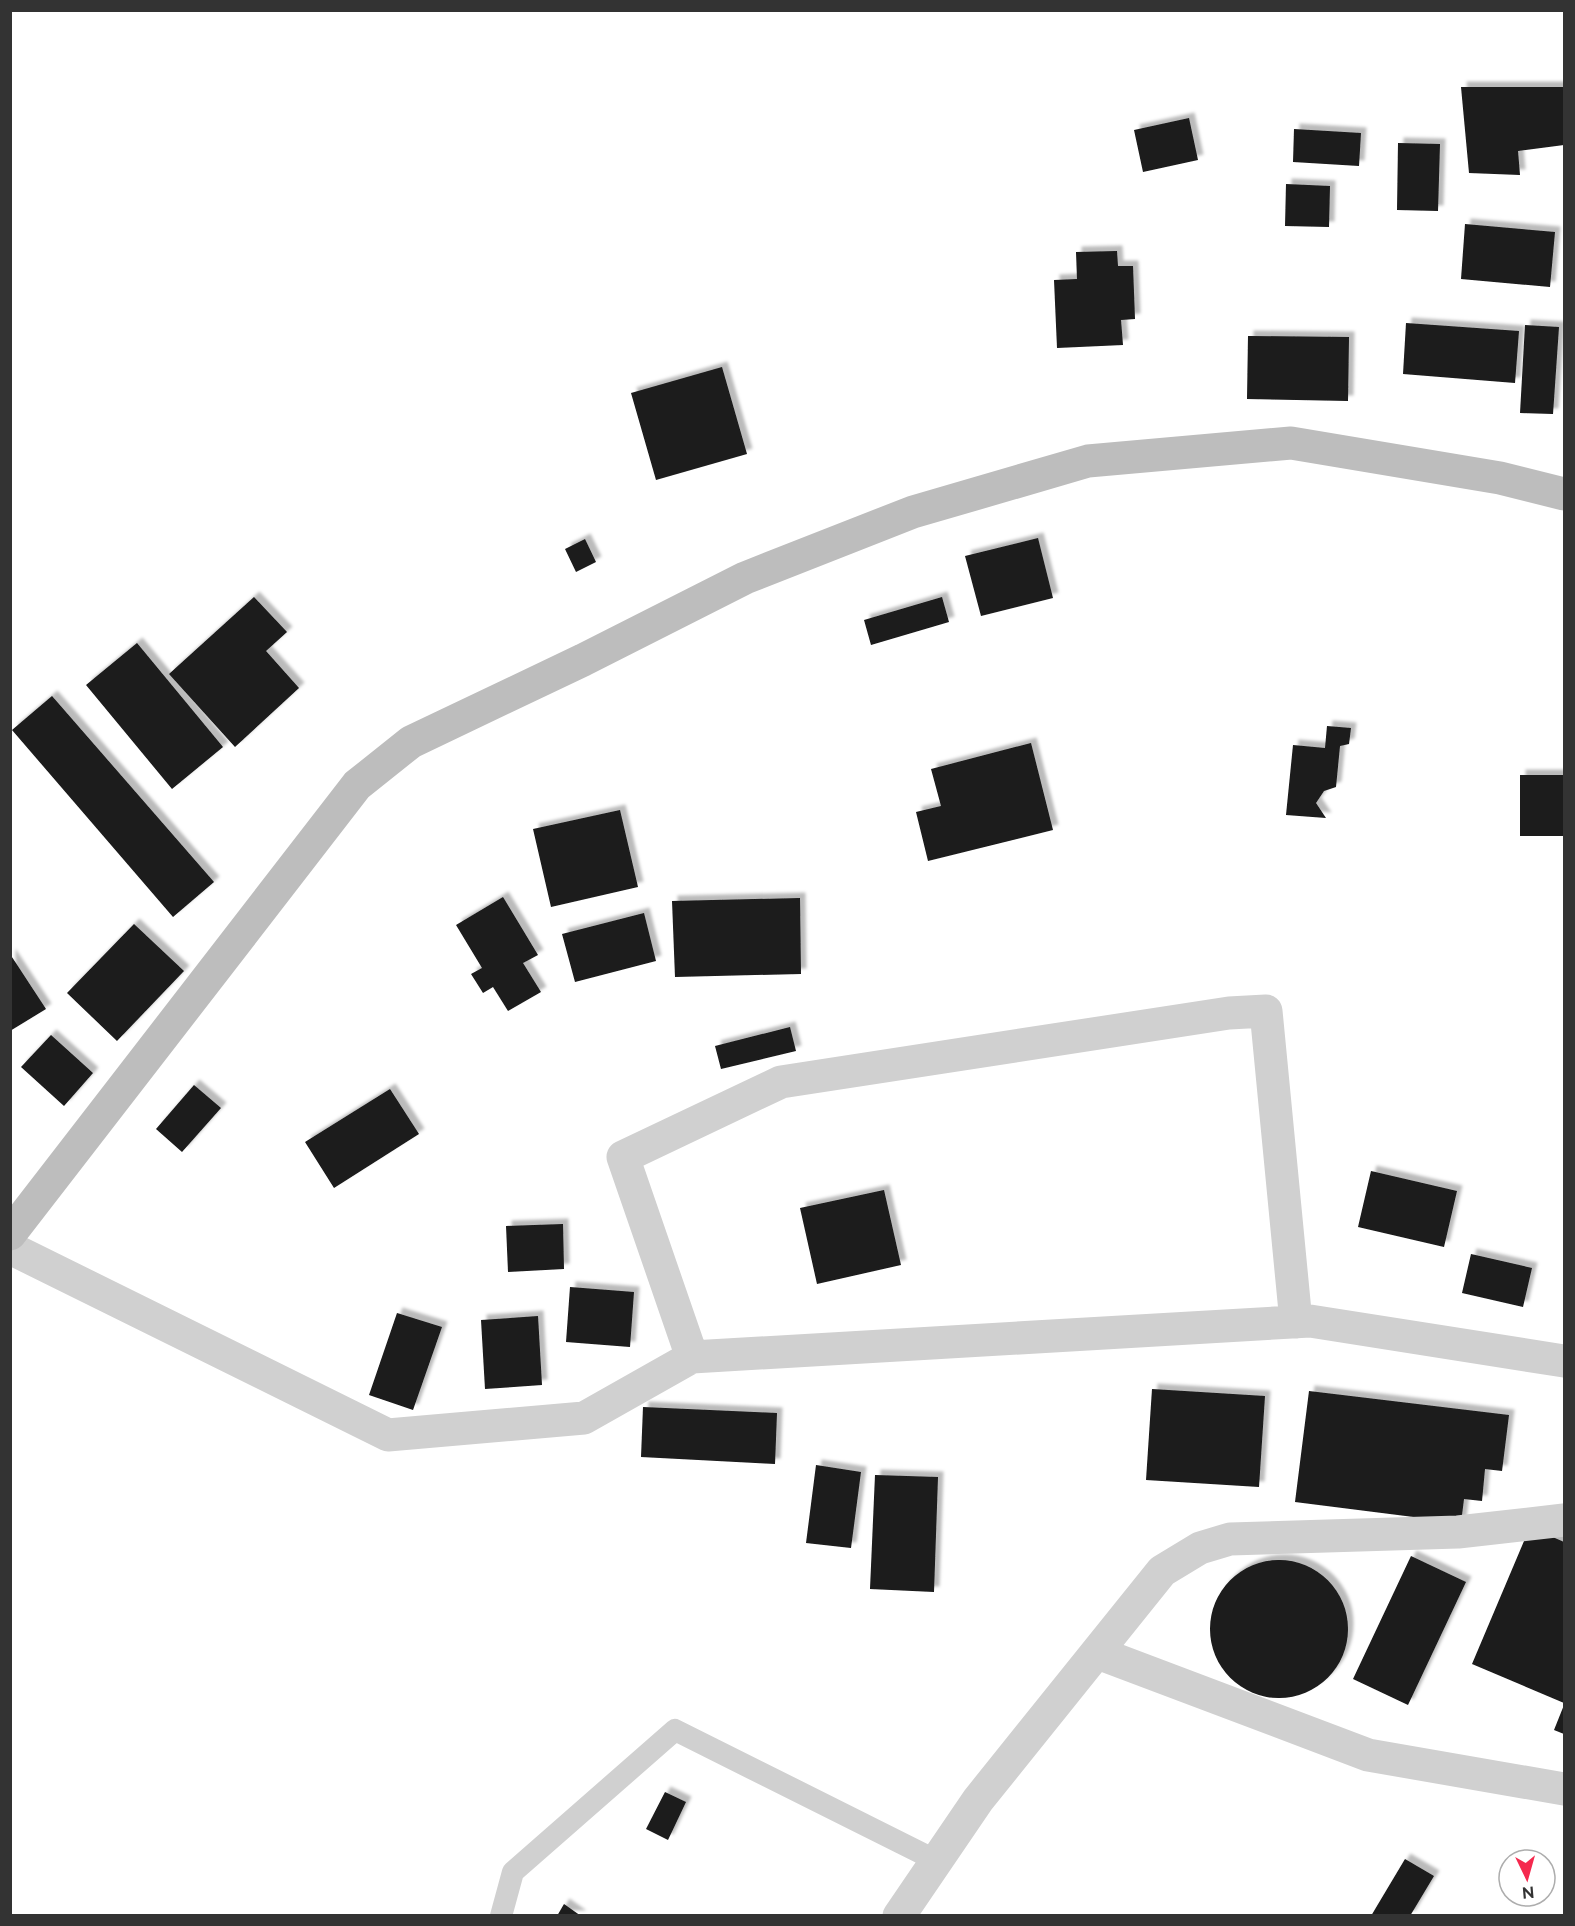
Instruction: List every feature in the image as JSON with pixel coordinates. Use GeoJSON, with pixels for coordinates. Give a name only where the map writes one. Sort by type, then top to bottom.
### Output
{"type":"FeatureCollection","features":[{"type":"Feature","properties":{"kind":"street"},"geometry":{"type":"LineString","coordinates":[[10,1234],[357,785],[411,742],[583,660],[745,578],[913,512],[1088,461],[1292,443],[1500,478],[1564,494]]}},
{"type":"Feature","properties":{"kind":"street"},"geometry":{"type":"LineString","coordinates":[[692,1357],[623,1157],[781,1082],[1238,1012],[1266,1011],[1296,1322]]}},
{"type":"Feature","properties":{"kind":"street"},"geometry":{"type":"LineString","coordinates":[[10,1248],[388,1435],[584,1418],[692,1357],[1310,1321],[1564,1361]]}},
{"type":"Feature","properties":{"kind":"street"},"geometry":{"type":"LineString","coordinates":[[899,1916],[978,1800],[1162,1571],[1200,1548],[1230,1539],[1458,1532],[1564,1520]]}},
{"type":"Feature","properties":{"kind":"street"},"geometry":{"type":"LineString","coordinates":[[1098,1653],[1368,1755],[1564,1789]]}},
{"type":"Feature","properties":{"kind":"lane"},"geometry":{"type":"LineString","coordinates":[[501,1916],[513,1872],[675,1730],[937,1861]]}},
{"type":"Feature","properties":{"kind":"building"},"geometry":{"type":"Polygon","coordinates":[[[1461,87],[1564,87],[1564,145],[1518,151],[1520,175],[1469,173],[1461,87]]]}},
{"type":"Feature","properties":{"kind":"building"},"geometry":{"type":"Polygon","coordinates":[[[1189,118],[1198,160],[1143,172],[1134,130],[1189,118]]]}},
{"type":"Feature","properties":{"kind":"building"},"geometry":{"type":"Polygon","coordinates":[[[1294,129],[1361,133],[1359,166],[1293,162],[1294,129]]]}},
{"type":"Feature","properties":{"kind":"building"},"geometry":{"type":"Polygon","coordinates":[[[1398,143],[1440,144],[1438,211],[1397,210],[1398,143]]]}},
{"type":"Feature","properties":{"kind":"building"},"geometry":{"type":"Polygon","coordinates":[[[1286,184],[1330,186],[1329,227],[1285,226],[1286,184]]]}},
{"type":"Feature","properties":{"kind":"building"},"geometry":{"type":"Polygon","coordinates":[[[1465,224],[1555,232],[1550,287],[1461,279],[1465,224]]]}},
{"type":"Feature","properties":{"kind":"building"},"geometry":{"type":"Polygon","coordinates":[[[1117,251],[1118,266],[1133,266],[1135,319],[1121,320],[1123,345],[1057,348],[1054,280],[1077,279],[1076,252],[1117,251]]]}},
{"type":"Feature","properties":{"kind":"building"},"geometry":{"type":"Polygon","coordinates":[[[1406,323],[1519,331],[1515,383],[1403,374],[1406,323]]]}},
{"type":"Feature","properties":{"kind":"building"},"geometry":{"type":"Polygon","coordinates":[[[1525,325],[1559,327],[1553,414],[1520,413],[1525,325]]]}},
{"type":"Feature","properties":{"kind":"building"},"geometry":{"type":"Polygon","coordinates":[[[1248,336],[1349,337],[1348,401],[1247,399],[1248,336]]]}},
{"type":"Feature","properties":{"kind":"building"},"geometry":{"type":"Polygon","coordinates":[[[722,367],[747,454],[656,480],[631,393],[722,367]]]}},
{"type":"Feature","properties":{"kind":"building"},"geometry":{"type":"Polygon","coordinates":[[[1038,538],[1053,598],[981,616],[965,556],[1038,538]]]}},
{"type":"Feature","properties":{"kind":"building"},"geometry":{"type":"Polygon","coordinates":[[[585,539],[596,562],[576,572],[565,549],[585,539]]]}},
{"type":"Feature","properties":{"kind":"building"},"geometry":{"type":"Polygon","coordinates":[[[254,597],[287,632],[266,651],[299,688],[235,747],[169,674],[254,597]]]}},
{"type":"Feature","properties":{"kind":"building"},"geometry":{"type":"Polygon","coordinates":[[[942,597],[949,622],[871,645],[864,620],[942,597]]]}},
{"type":"Feature","properties":{"kind":"building"},"geometry":{"type":"Polygon","coordinates":[[[137,643],[223,747],[172,789],[86,685],[137,643]]]}},
{"type":"Feature","properties":{"kind":"building"},"geometry":{"type":"Polygon","coordinates":[[[52,696],[214,882],[173,917],[12,730],[52,696]]]}},
{"type":"Feature","properties":{"kind":"building"},"geometry":{"type":"Polygon","coordinates":[[[1327,726],[1351,728],[1349,744],[1340,746],[1336,787],[1324,791],[1316,803],[1326,818],[1286,815],[1293,745],[1325,748],[1327,726]]]}},
{"type":"Feature","properties":{"kind":"building"},"geometry":{"type":"Polygon","coordinates":[[[1031,743],[1053,830],[928,861],[916,812],[941,806],[931,769],[1031,743]]]}},
{"type":"Feature","properties":{"kind":"building"},"geometry":{"type":"Polygon","coordinates":[[[1520,775],[1564,775],[1564,836],[1520,836],[1520,775]]]}},
{"type":"Feature","properties":{"kind":"building"},"geometry":{"type":"Polygon","coordinates":[[[620,810],[638,887],[551,907],[533,829],[620,810]]]}},
{"type":"Feature","properties":{"kind":"building"},"geometry":{"type":"Polygon","coordinates":[[[503,897],[538,955],[523,963],[541,992],[508,1011],[493,987],[483,993],[471,974],[482,968],[456,925],[503,897]]]}},
{"type":"Feature","properties":{"kind":"building"},"geometry":{"type":"Polygon","coordinates":[[[800,898],[801,974],[675,977],[672,901],[800,898]]]}},
{"type":"Feature","properties":{"kind":"building"},"geometry":{"type":"Polygon","coordinates":[[[644,913],[656,961],[575,982],[562,934],[644,913]]]}},
{"type":"Feature","properties":{"kind":"building"},"geometry":{"type":"Polygon","coordinates":[[[134,924],[184,971],[117,1041],[67,993],[134,924]]]}},
{"type":"Feature","properties":{"kind":"building"},"geometry":{"type":"Polygon","coordinates":[[[10,954],[46,1009],[10,1031],[10,954]]]}},
{"type":"Feature","properties":{"kind":"building"},"geometry":{"type":"Polygon","coordinates":[[[790,1027],[796,1051],[721,1069],[715,1046],[790,1027]]]}},
{"type":"Feature","properties":{"kind":"building"},"geometry":{"type":"Polygon","coordinates":[[[51,1035],[93,1073],[64,1106],[21,1067],[51,1035]]]}},
{"type":"Feature","properties":{"kind":"building"},"geometry":{"type":"Polygon","coordinates":[[[194,1085],[221,1108],[182,1152],[156,1129],[194,1085]]]}},
{"type":"Feature","properties":{"kind":"building"},"geometry":{"type":"Polygon","coordinates":[[[390,1089],[419,1134],[334,1188],[305,1142],[390,1089]]]}},
{"type":"Feature","properties":{"kind":"building"},"geometry":{"type":"Polygon","coordinates":[[[1371,1171],[1457,1191],[1444,1247],[1358,1227],[1371,1171]]]}},
{"type":"Feature","properties":{"kind":"building"},"geometry":{"type":"Polygon","coordinates":[[[884,1190],[901,1265],[817,1284],[800,1208],[884,1190]]]}},
{"type":"Feature","properties":{"kind":"building"},"geometry":{"type":"Polygon","coordinates":[[[563,1224],[564,1269],[508,1272],[506,1226],[563,1224]]]}},
{"type":"Feature","properties":{"kind":"building"},"geometry":{"type":"Polygon","coordinates":[[[1471,1254],[1532,1268],[1523,1307],[1462,1293],[1471,1254]]]}},
{"type":"Feature","properties":{"kind":"building"},"geometry":{"type":"Polygon","coordinates":[[[570,1287],[634,1292],[630,1347],[566,1342],[570,1287]]]}},
{"type":"Feature","properties":{"kind":"building"},"geometry":{"type":"Polygon","coordinates":[[[397,1313],[442,1327],[413,1410],[369,1395],[397,1313]]]}},
{"type":"Feature","properties":{"kind":"building"},"geometry":{"type":"Polygon","coordinates":[[[538,1316],[542,1385],[485,1389],[481,1320],[538,1316]]]}},
{"type":"Feature","properties":{"kind":"building"},"geometry":{"type":"Polygon","coordinates":[[[1152,1389],[1265,1396],[1259,1487],[1146,1480],[1152,1389]]]}},
{"type":"Feature","properties":{"kind":"building"},"geometry":{"type":"Polygon","coordinates":[[[1309,1391],[1509,1415],[1502,1471],[1485,1469],[1482,1501],[1464,1499],[1461,1523],[1295,1502],[1309,1391]]]}},
{"type":"Feature","properties":{"kind":"building"},"geometry":{"type":"Polygon","coordinates":[[[643,1407],[777,1413],[775,1464],[641,1457],[643,1407]]]}},
{"type":"Feature","properties":{"kind":"building"},"geometry":{"type":"Polygon","coordinates":[[[816,1465],[861,1472],[851,1548],[806,1543],[816,1465]]]}},
{"type":"Feature","properties":{"kind":"building"},"geometry":{"type":"Polygon","coordinates":[[[875,1475],[938,1477],[934,1592],[870,1589],[875,1475]]]}},
{"type":"Feature","properties":{"kind":"building"},"geometry":{"type":"Polygon","coordinates":[[[1530,1527],[1564,1542],[1564,1703],[1472,1664],[1530,1527]]]}},
{"type":"Feature","properties":{"kind":"building"},"geometry":{"type":"Polygon","coordinates":[[[1411,1556],[1466,1582],[1408,1705],[1353,1679],[1411,1556]]]}},
{"type":"Feature","properties":{"kind":"building"},"geometry":{"type":"Polygon","coordinates":[[[1279,1560],[1306,1565],[1318,1571],[1328,1580],[1337,1590],[1343,1602],[1348,1629],[1343,1656],[1337,1668],[1328,1678],[1318,1687],[1306,1693],[1279,1698],[1252,1693],[1240,1687],[1230,1678],[1221,1668],[1215,1656],[1210,1629],[1215,1602],[1221,1590],[1230,1580],[1240,1571],[1252,1565],[1279,1560]]]}},
{"type":"Feature","properties":{"kind":"building"},"geometry":{"type":"Polygon","coordinates":[[[1564,1705],[1564,1734],[1554,1730],[1564,1705]]]}},
{"type":"Feature","properties":{"kind":"building"},"geometry":{"type":"Polygon","coordinates":[[[665,1792],[686,1802],[668,1840],[646,1829],[665,1792]]]}},
{"type":"Feature","properties":{"kind":"building"},"geometry":{"type":"Polygon","coordinates":[[[1405,1859],[1434,1876],[1410,1916],[1371,1916],[1405,1859]]]}},
{"type":"Feature","properties":{"kind":"building"},"geometry":{"type":"Polygon","coordinates":[[[564,1904],[581,1916],[557,1916],[564,1904]]]}}]}
